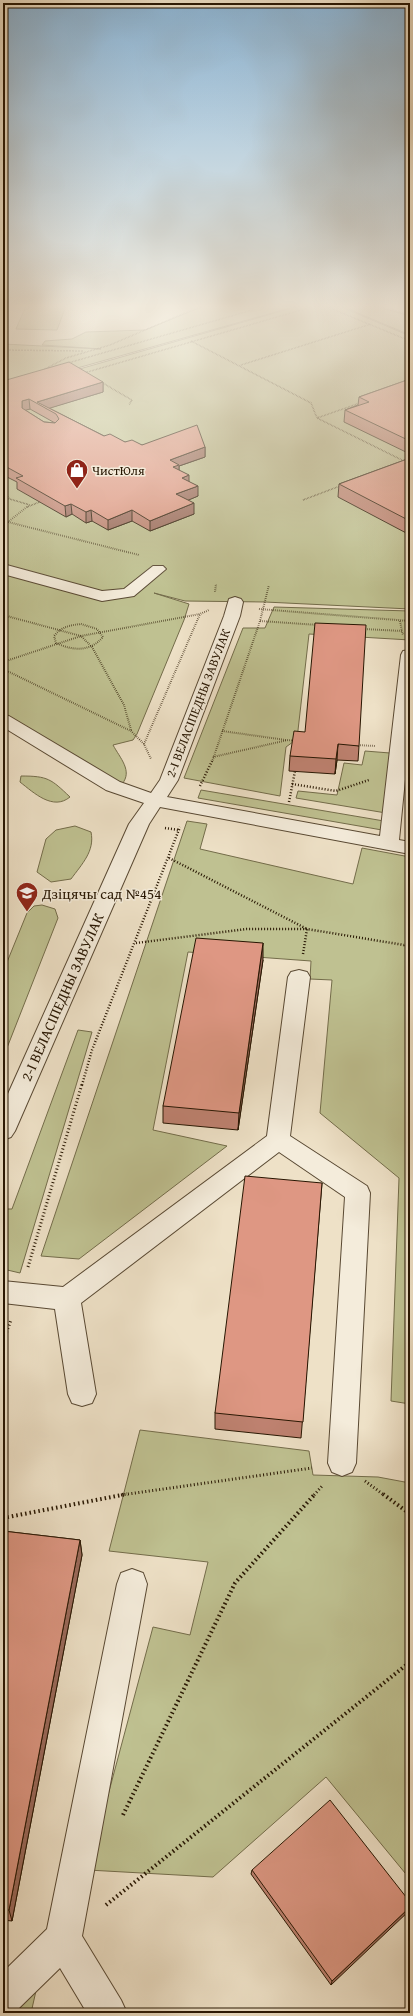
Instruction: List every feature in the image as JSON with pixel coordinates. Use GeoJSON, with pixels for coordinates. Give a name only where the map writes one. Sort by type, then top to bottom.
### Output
{"type":"FeatureCollection","features":[{"type":"Feature","properties":{"kind":"street"},"geometry":{"type":"LineString","coordinates":[[3,569],[102,596],[128,593],[158,569]]}},
{"type":"Feature","properties":{"kind":"street","name":"2-І ВЕЛАСІПЕДНЫ ЗАВУЛАК"},"geometry":{"type":"LineString","coordinates":[[3,1131],[139,824],[169,780],[232,616],[235,602]]}},
{"type":"Feature","properties":{"kind":"street"},"geometry":{"type":"LineString","coordinates":[[388,844],[409,655]]}},
{"type":"Feature","properties":{"kind":"street"},"geometry":{"type":"LineString","coordinates":[[3,720],[113,786],[156,801],[410,848]]}},
{"type":"Feature","properties":{"kind":"street"},"geometry":{"type":"LineString","coordinates":[[11,1293],[67,1299],[278,1140],[299,977]]}},
{"type":"Feature","properties":{"kind":"street"},"geometry":{"type":"LineString","coordinates":[[278,1140],[358,1193],[342,1463]]}},
{"type":"Feature","properties":{"kind":"street"},"geometry":{"type":"LineString","coordinates":[[67,1299],[82,1394]]}},
{"type":"Feature","properties":{"kind":"street"},"geometry":{"type":"LineString","coordinates":[[3,1998],[63,1939],[132,1584]]}},
{"type":"Feature","properties":{"kind":"street"},"geometry":{"type":"LineString","coordinates":[[63,1939],[108,2013]]}},
{"type":"Feature","properties":{"kind":"path"},"geometry":{"type":"LineString","coordinates":[[129,405],[132,400]]}},
{"type":"Feature","properties":{"kind":"path"},"geometry":{"type":"LineString","coordinates":[[306,400],[312,403],[317,418],[406,462],[399,465]]}},
{"type":"Feature","properties":{"kind":"path"},"geometry":{"type":"LineString","coordinates":[[317,418],[367,401]]}},
{"type":"Feature","properties":{"kind":"path"},"geometry":{"type":"LineString","coordinates":[[303,500],[347,484]]}},
{"type":"Feature","properties":{"kind":"path"},"geometry":{"type":"LineString","coordinates":[[3,493],[10,499]]}},
{"type":"Feature","properties":{"kind":"path"},"geometry":{"type":"LineString","coordinates":[[3,497],[30,505]]}},
{"type":"Feature","properties":{"kind":"path"},"geometry":{"type":"LineString","coordinates":[[3,526],[30,505],[45,500]]}},
{"type":"Feature","properties":{"kind":"path"},"geometry":{"type":"LineString","coordinates":[[8,522],[141,556]]}},
{"type":"Feature","properties":{"kind":"path"},"geometry":{"type":"LineString","coordinates":[[200,786],[213,757],[260,621],[269,585]]}},
{"type":"Feature","properties":{"kind":"path"},"geometry":{"type":"LineString","coordinates":[[264,609],[410,621]]}},
{"type":"Feature","properties":{"kind":"path"},"geometry":{"type":"LineString","coordinates":[[3,662],[56,643],[101,631],[200,614],[144,744]]}},
{"type":"Feature","properties":{"kind":"path"},"geometry":{"type":"LineString","coordinates":[[3,615],[81,636],[92,647],[124,705],[131,731]]}},
{"type":"Feature","properties":{"kind":"path"},"geometry":{"type":"LineString","coordinates":[[400,620],[402,631]]}},
{"type":"Feature","properties":{"kind":"path"},"geometry":{"type":"LineString","coordinates":[[260,621],[323,626]]}},
{"type":"Feature","properties":{"kind":"path"},"geometry":{"type":"LineString","coordinates":[[82,624],[93,626],[101,631],[103,637],[100,642],[92,647],[78,649],[65,648],[56,643],[54,636],[59,630],[68,625],[82,624]]}},
{"type":"Feature","properties":{"kind":"path"},"geometry":{"type":"LineString","coordinates":[[362,628],[402,631],[406,633]]}},
{"type":"Feature","properties":{"kind":"path"},"geometry":{"type":"LineString","coordinates":[[3,669],[131,731],[144,744],[153,763]]}},
{"type":"Feature","properties":{"kind":"path"},"geometry":{"type":"LineString","coordinates":[[222,731],[296,741]]}},
{"type":"Feature","properties":{"kind":"path"},"geometry":{"type":"LineString","coordinates":[[213,757],[288,740]]}},
{"type":"Feature","properties":{"kind":"path"},"geometry":{"type":"LineString","coordinates":[[351,744],[399,747]]}},
{"type":"Feature","properties":{"kind":"path"},"geometry":{"type":"LineString","coordinates":[[289,802],[295,771]]}},
{"type":"Feature","properties":{"kind":"path"},"geometry":{"type":"LineString","coordinates":[[292,784],[336,791],[397,772]]}},
{"type":"Feature","properties":{"kind":"path"},"geometry":{"type":"LineString","coordinates":[[3,1342],[11,1293],[92,1050],[136,944],[181,825]]}},
{"type":"Feature","properties":{"kind":"path"},"geometry":{"type":"LineString","coordinates":[[169,858],[307,930]]}},
{"type":"Feature","properties":{"kind":"path"},"geometry":{"type":"LineString","coordinates":[[136,944],[247,929],[307,930],[404,945],[410,943]]}},
{"type":"Feature","properties":{"kind":"path"},"geometry":{"type":"LineString","coordinates":[[305,941],[307,930]]}},
{"type":"Feature","properties":{"kind":"path"},"geometry":{"type":"LineString","coordinates":[[3,1518],[122,1494],[342,1463]]}},
{"type":"Feature","properties":{"kind":"path"},"geometry":{"type":"LineString","coordinates":[[121,1818],[235,1583],[342,1463]]}},
{"type":"Feature","properties":{"kind":"path"},"geometry":{"type":"LineString","coordinates":[[381,1494],[410,1514]]}},
{"type":"Feature","properties":{"kind":"path"},"geometry":{"type":"LineString","coordinates":[[63,1939],[410,1662]]}},
{"type":"Feature","properties":{"kind":"green space"},"geometry":{"type":"Polygon","coordinates":[[[3,400],[410,400],[410,609],[265,602],[185,601],[154,593],[189,604],[184,620],[137,734],[133,740],[113,745],[126,769],[125,779],[122,784],[3,714],[3,594],[5,594],[3,593],[3,400]]]}},
{"type":"Feature","properties":{"kind":"green space"},"geometry":{"type":"Polygon","coordinates":[[[274,607],[410,611],[410,640],[309,634],[297,739],[286,747],[280,796],[184,778],[243,628],[265,628],[274,607]]]}},
{"type":"Feature","properties":{"kind":"green space"},"geometry":{"type":"Polygon","coordinates":[[[365,751],[390,753],[386,813],[296,798],[298,791],[337,795],[344,763],[362,765],[365,751]]]}},
{"type":"Feature","properties":{"kind":"green space"},"geometry":{"type":"Polygon","coordinates":[[[21,776],[43,778],[53,782],[70,797],[64,801],[57,802],[44,799],[20,782],[21,776]]]}},
{"type":"Feature","properties":{"kind":"green space"},"geometry":{"type":"Polygon","coordinates":[[[201,790],[384,821],[382,830],[198,798],[201,790]]]}},
{"type":"Feature","properties":{"kind":"green space"},"geometry":{"type":"Polygon","coordinates":[[[187,821],[207,824],[200,849],[353,884],[362,848],[410,857],[410,1404],[391,1401],[399,1178],[320,1113],[332,980],[310,979],[311,961],[188,952],[153,1130],[227,1146],[79,1259],[41,1256],[187,821]]]}},
{"type":"Feature","properties":{"kind":"green space"},"geometry":{"type":"Polygon","coordinates":[[[75,826],[91,832],[92,839],[87,857],[71,879],[51,882],[37,872],[46,839],[56,830],[75,826]]]}},
{"type":"Feature","properties":{"kind":"green space"},"geometry":{"type":"Polygon","coordinates":[[[42,905],[55,909],[58,918],[3,1058],[3,972],[27,913],[34,906],[42,905]]]}},
{"type":"Feature","properties":{"kind":"green space"},"geometry":{"type":"Polygon","coordinates":[[[78,1030],[92,1032],[20,1273],[3,1269],[3,1209],[12,1209],[78,1030]]]}},
{"type":"Feature","properties":{"kind":"green space"},"geometry":{"type":"Polygon","coordinates":[[[140,1430],[309,1451],[313,1475],[378,1477],[410,1483],[410,1879],[326,1777],[213,1877],[88,1870],[153,1627],[190,1635],[208,1562],[109,1551],[140,1430]]]}},
{"type":"Feature","properties":{"kind":"green space"},"geometry":{"type":"Polygon","coordinates":[[[38,1982],[31,2013],[11,2013],[38,1982]]]}},
{"type":"Feature","properties":{"kind":"building"},"geometry":{"type":"Polygon","coordinates":[[[3,400],[25,400],[22,401],[22,408],[44,422],[55,423],[59,419],[56,414],[31,400],[43,400],[37,402],[104,436],[110,434],[125,442],[132,440],[142,445],[197,425],[205,447],[170,460],[179,465],[173,467],[189,475],[182,478],[198,486],[176,494],[194,503],[150,521],[132,510],[108,520],[91,510],[86,512],[71,504],[65,506],[16,478],[23,476],[3,465],[3,400]]]}},
{"type":"Feature","properties":{"kind":"building"},"geometry":{"type":"Polygon","coordinates":[[[365,400],[410,400],[410,441],[345,410],[369,402],[365,400]]]}},
{"type":"Feature","properties":{"kind":"building"},"geometry":{"type":"Polygon","coordinates":[[[410,458],[410,521],[339,484],[410,458]]]}},
{"type":"Feature","properties":{"kind":"building"},"geometry":{"type":"Polygon","coordinates":[[[315,623],[366,625],[359,746],[338,744],[336,759],[290,756],[294,731],[305,732],[315,623]]]}},
{"type":"Feature","properties":{"kind":"building"},"geometry":{"type":"Polygon","coordinates":[[[196,938],[263,943],[239,1113],[163,1106],[196,938]]]}},
{"type":"Feature","properties":{"kind":"building"},"geometry":{"type":"Polygon","coordinates":[[[245,1176],[322,1183],[303,1422],[215,1413],[245,1176]]]}},
{"type":"Feature","properties":{"kind":"building"},"geometry":{"type":"Polygon","coordinates":[[[3,1531],[80,1540],[9,1910],[3,1910],[3,1531]]]}},
{"type":"Feature","properties":{"kind":"building"},"geometry":{"type":"Polygon","coordinates":[[[330,1800],[410,1902],[410,1907],[332,1981],[252,1870],[330,1800]]]}},
{"type":"Feature","properties":{"kind":"place","name":"ЧистЮля"},"geometry":{"type":"Point","coordinates":[77,490]}},
{"type":"Feature","properties":{"kind":"place","name":"Дзіцячы сад №454"},"geometry":{"type":"Point","coordinates":[27,912]}}]}
